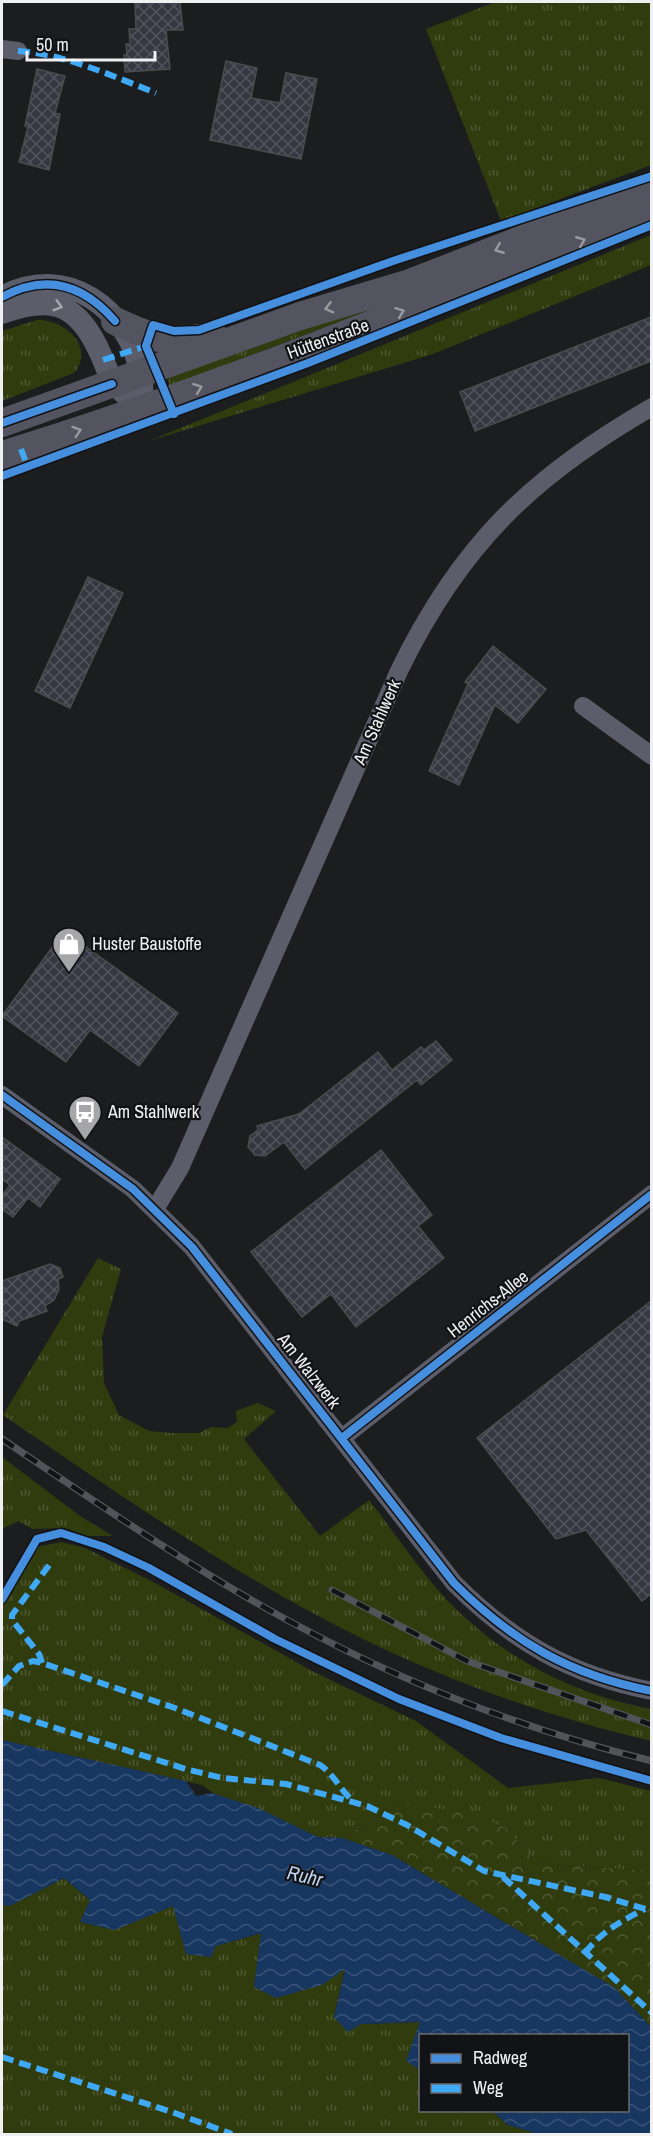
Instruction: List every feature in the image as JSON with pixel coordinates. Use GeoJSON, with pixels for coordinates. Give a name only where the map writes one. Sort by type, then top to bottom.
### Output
{"type":"FeatureCollection","features":[{"type":"Feature","properties":{"kind":"main road","name":"Hüttenstraße"},"geometry":{"type":"LineString","coordinates":[[2,423],[300,316],[358,301],[417,280],[651,189]]}},
{"type":"Feature","properties":{"kind":"main road","name":"Hüttenstraße"},"geometry":{"type":"LineString","coordinates":[[2,455],[143,408],[353,331],[651,213]]}},
{"type":"Feature","properties":{"kind":"main road"},"geometry":{"type":"LineString","coordinates":[[115,321],[163,339],[186,341],[300,316]]}},
{"type":"Feature","properties":{"kind":"street"},"geometry":{"type":"LineString","coordinates":[[2,297],[37,285],[59,284],[94,298],[115,321],[129,343],[141,374],[143,408]]}},
{"type":"Feature","properties":{"kind":"street"},"geometry":{"type":"LineString","coordinates":[[2,314],[21,306],[43,303],[63,307],[73,312],[81,319],[98,347],[112,384],[143,408]]}},
{"type":"Feature","properties":{"kind":"street","name":"Am Stahlwerk"},"geometry":{"type":"LineString","coordinates":[[155,1209],[180,1168],[399,670],[442,592],[479,543],[518,502],[594,441],[651,408]]}},
{"type":"Feature","properties":{"kind":"street"},"geometry":{"type":"LineString","coordinates":[[583,706],[647,750],[651,756]]}},
{"type":"Feature","properties":{"kind":"street","name":"Am Walzwerk"},"geometry":{"type":"LineString","coordinates":[[2,1095],[133,1189],[192,1247],[454,1583],[501,1626],[535,1650],[578,1671],[610,1683],[651,1691]]}},
{"type":"Feature","properties":{"kind":"street","name":"Henrichs-Allee"},"geometry":{"type":"LineString","coordinates":[[342,1438],[651,1194]]}},
{"type":"Feature","properties":{"kind":"green space"},"geometry":{"type":"Polygon","coordinates":[[[495,2],[651,2],[651,165],[501,221],[426,29],[495,2]]]}},
{"type":"Feature","properties":{"kind":"green space"},"geometry":{"type":"Polygon","coordinates":[[[651,203],[170,386],[166,374],[651,203]]]}},
{"type":"Feature","properties":{"kind":"green space"},"geometry":{"type":"Polygon","coordinates":[[[651,235],[651,265],[433,354],[149,441],[651,235]]]}},
{"type":"Feature","properties":{"kind":"green space"},"geometry":{"type":"Polygon","coordinates":[[[37,320],[57,324],[74,336],[81,354],[80,363],[74,373],[2,401],[2,331],[37,320]]]}},
{"type":"Feature","properties":{"kind":"green space"},"geometry":{"type":"Polygon","coordinates":[[[98,1258],[121,1269],[102,1337],[104,1383],[119,1415],[149,1431],[199,1433],[211,1427],[228,1428],[237,1422],[236,1411],[257,1403],[276,1411],[244,1439],[320,1536],[369,1500],[445,1598],[490,1639],[514,1656],[566,1683],[594,1694],[651,1709],[651,1741],[541,1711],[434,1671],[365,1640],[271,1590],[226,1563],[135,1505],[3,1415],[98,1258]]]}},
{"type":"Feature","properties":{"kind":"green space"},"geometry":{"type":"Polygon","coordinates":[[[2,1457],[80,1516],[113,1536],[87,1536],[65,1528],[32,1529],[19,1521],[2,1529],[2,1457]]]}},
{"type":"Feature","properties":{"kind":"green space"},"geometry":{"type":"Polygon","coordinates":[[[61,1542],[85,1548],[157,1584],[314,1672],[416,1721],[508,1788],[599,1778],[651,1791],[651,1871],[535,1863],[507,1829],[403,1803],[342,1838],[318,1837],[213,1793],[202,1785],[2,1740],[2,1593],[37,1547],[61,1542]]]}},
{"type":"Feature","properties":{"kind":"green space"},"geometry":{"type":"Polygon","coordinates":[[[403,1803],[475,1814],[507,1829],[535,1863],[651,1871],[651,2027],[615,1988],[392,1855],[342,1838],[403,1803]]]}},
{"type":"Feature","properties":{"kind":"green space"},"geometry":{"type":"Polygon","coordinates":[[[64,1878],[90,1900],[80,1922],[115,1930],[173,1905],[216,1946],[262,1933],[254,1987],[345,1968],[334,2017],[361,2024],[421,2022],[418,2069],[419,2112],[493,2112],[508,2125],[538,2134],[2,2134],[2,1905],[10,1906],[64,1878]]]}},
{"type":"Feature","properties":{"kind":"water","name":"Ruhr"},"geometry":{"type":"Polygon","coordinates":[[[2,1740],[186,1781],[196,1796],[212,1793],[258,1808],[318,1837],[342,1838],[392,1855],[615,1988],[651,2027],[651,2134],[538,2134],[508,2125],[493,2112],[629,2112],[629,2034],[419,2034],[419,2069],[406,2061],[420,2022],[361,2024],[348,2032],[334,2017],[345,1969],[322,1985],[276,1998],[254,1987],[261,1933],[216,1946],[211,1957],[186,1954],[173,1906],[115,1930],[80,1922],[90,1900],[64,1878],[10,1906],[2,1905],[2,1740]]]}},
{"type":"Feature","properties":{"kind":"building"},"geometry":{"type":"Polygon","coordinates":[[[135,2],[180,2],[183,30],[166,30],[170,69],[125,72],[124,55],[127,55],[126,44],[130,44],[129,29],[136,29],[135,2]]]}},
{"type":"Feature","properties":{"kind":"building"},"geometry":{"type":"Polygon","coordinates":[[[226,61],[257,68],[251,98],[280,103],[286,73],[317,79],[301,159],[210,140],[226,61]]]}},
{"type":"Feature","properties":{"kind":"building"},"geometry":{"type":"Polygon","coordinates":[[[37,69],[65,76],[55,113],[60,114],[49,170],[19,162],[28,127],[25,126],[37,69]]]}},
{"type":"Feature","properties":{"kind":"building"},"geometry":{"type":"Polygon","coordinates":[[[651,317],[651,361],[475,431],[460,392],[651,317]]]}},
{"type":"Feature","properties":{"kind":"building"},"geometry":{"type":"Polygon","coordinates":[[[88,577],[123,593],[70,708],[35,691],[88,577]]]}},
{"type":"Feature","properties":{"kind":"building"},"geometry":{"type":"Polygon","coordinates":[[[493,646],[546,689],[518,723],[495,705],[459,785],[429,771],[468,684],[465,682],[493,646]]]}},
{"type":"Feature","properties":{"kind":"building"},"geometry":{"type":"Polygon","coordinates":[[[64,931],[178,1013],[139,1066],[90,1030],[66,1062],[2,1016],[64,931]]]}},
{"type":"Feature","properties":{"kind":"building"},"geometry":{"type":"Polygon","coordinates":[[[436,1041],[452,1060],[421,1085],[417,1080],[305,1169],[284,1142],[265,1156],[255,1155],[248,1147],[250,1136],[258,1130],[257,1126],[299,1114],[378,1052],[392,1070],[421,1047],[424,1050],[436,1041]]]}},
{"type":"Feature","properties":{"kind":"building"},"geometry":{"type":"Polygon","coordinates":[[[2,1137],[60,1179],[40,1207],[28,1198],[13,1217],[2,1209],[2,1196],[10,1185],[2,1179],[2,1137]]]}},
{"type":"Feature","properties":{"kind":"building"},"geometry":{"type":"Polygon","coordinates":[[[381,1150],[432,1215],[418,1226],[444,1258],[356,1327],[331,1294],[302,1317],[251,1252],[381,1150]]]}},
{"type":"Feature","properties":{"kind":"building"},"geometry":{"type":"Polygon","coordinates":[[[50,1264],[60,1268],[63,1277],[58,1279],[59,1289],[54,1300],[45,1306],[47,1311],[19,1321],[17,1326],[2,1319],[2,1281],[50,1264]]]}},
{"type":"Feature","properties":{"kind":"building"},"geometry":{"type":"Polygon","coordinates":[[[651,1301],[651,1594],[642,1601],[586,1530],[556,1539],[477,1438],[651,1301]]]}},
{"type":"Feature","properties":{"kind":"railway"},"geometry":{"type":"LineString","coordinates":[[2,1439],[179,1556],[332,1644],[466,1703],[558,1735],[652,1761]]}},
{"type":"Feature","properties":{"kind":"railway"},"geometry":{"type":"LineString","coordinates":[[332,1590],[467,1661],[652,1725]]}},
{"type":"Feature","properties":{"kind":"marked path"},"geometry":{"type":"LineString","coordinates":[[18,51],[71,61],[156,93]]}},
{"type":"Feature","properties":{"kind":"marked path"},"geometry":{"type":"LineString","coordinates":[[103,360],[146,346]]}},
{"type":"Feature","properties":{"kind":"marked path"},"geometry":{"type":"LineString","coordinates":[[21,449],[28,468]]}},
{"type":"Feature","properties":{"kind":"marked path"},"geometry":{"type":"LineString","coordinates":[[42,1663],[39,1654],[12,1620],[12,1615],[50,1564]]}},
{"type":"Feature","properties":{"kind":"marked path"},"geometry":{"type":"LineString","coordinates":[[2,1685],[19,1666],[33,1661],[42,1663],[175,1708],[320,1765],[353,1801]]}},
{"type":"Feature","properties":{"kind":"marked path"},"geometry":{"type":"LineString","coordinates":[[2,1711],[189,1770],[223,1778],[286,1784],[367,1806],[407,1825],[484,1871],[605,1897],[652,1911]]}},
{"type":"Feature","properties":{"kind":"marked path"},"geometry":{"type":"LineString","coordinates":[[503,1877],[652,2013]]}},
{"type":"Feature","properties":{"kind":"marked path"},"geometry":{"type":"LineString","coordinates":[[585,1953],[612,1928],[645,1909]]}},
{"type":"Feature","properties":{"kind":"marked path"},"geometry":{"type":"LineString","coordinates":[[2,2057],[169,2111],[232,2134]]}},
{"type":"Feature","properties":{"kind":"cycle path"},"geometry":{"type":"LineString","coordinates":[[174,414],[146,346],[153,325],[174,331],[199,330],[393,261],[652,176]]}},
{"type":"Feature","properties":{"kind":"cycle path"},"geometry":{"type":"LineString","coordinates":[[2,476],[308,363],[652,225]]}},
{"type":"Feature","properties":{"kind":"cycle path"},"geometry":{"type":"LineString","coordinates":[[2,297],[34,285],[63,286],[90,298],[115,321]]}},
{"type":"Feature","properties":{"kind":"cycle path"},"geometry":{"type":"LineString","coordinates":[[2,423],[112,384]]}},
{"type":"Feature","properties":{"kind":"cycle path"},"geometry":{"type":"LineString","coordinates":[[2,1095],[133,1189],[192,1247],[454,1583],[476,1604],[498,1623],[544,1653],[595,1676],[652,1691]]}},
{"type":"Feature","properties":{"kind":"cycle path"},"geometry":{"type":"LineString","coordinates":[[342,1438],[652,1194]]}},
{"type":"Feature","properties":{"kind":"cycle path"},"geometry":{"type":"LineString","coordinates":[[2,1599],[37,1539],[61,1533],[104,1547],[149,1568],[275,1639],[399,1699],[501,1738],[652,1781]]}},
{"type":"Feature","properties":{"kind":"place","name":"Huster Baustoffe"},"geometry":{"type":"Point","coordinates":[69,973]}},
{"type":"Feature","properties":{"kind":"place","name":"Am Stahlwerk"},"geometry":{"type":"Point","coordinates":[85,1141]}}]}
